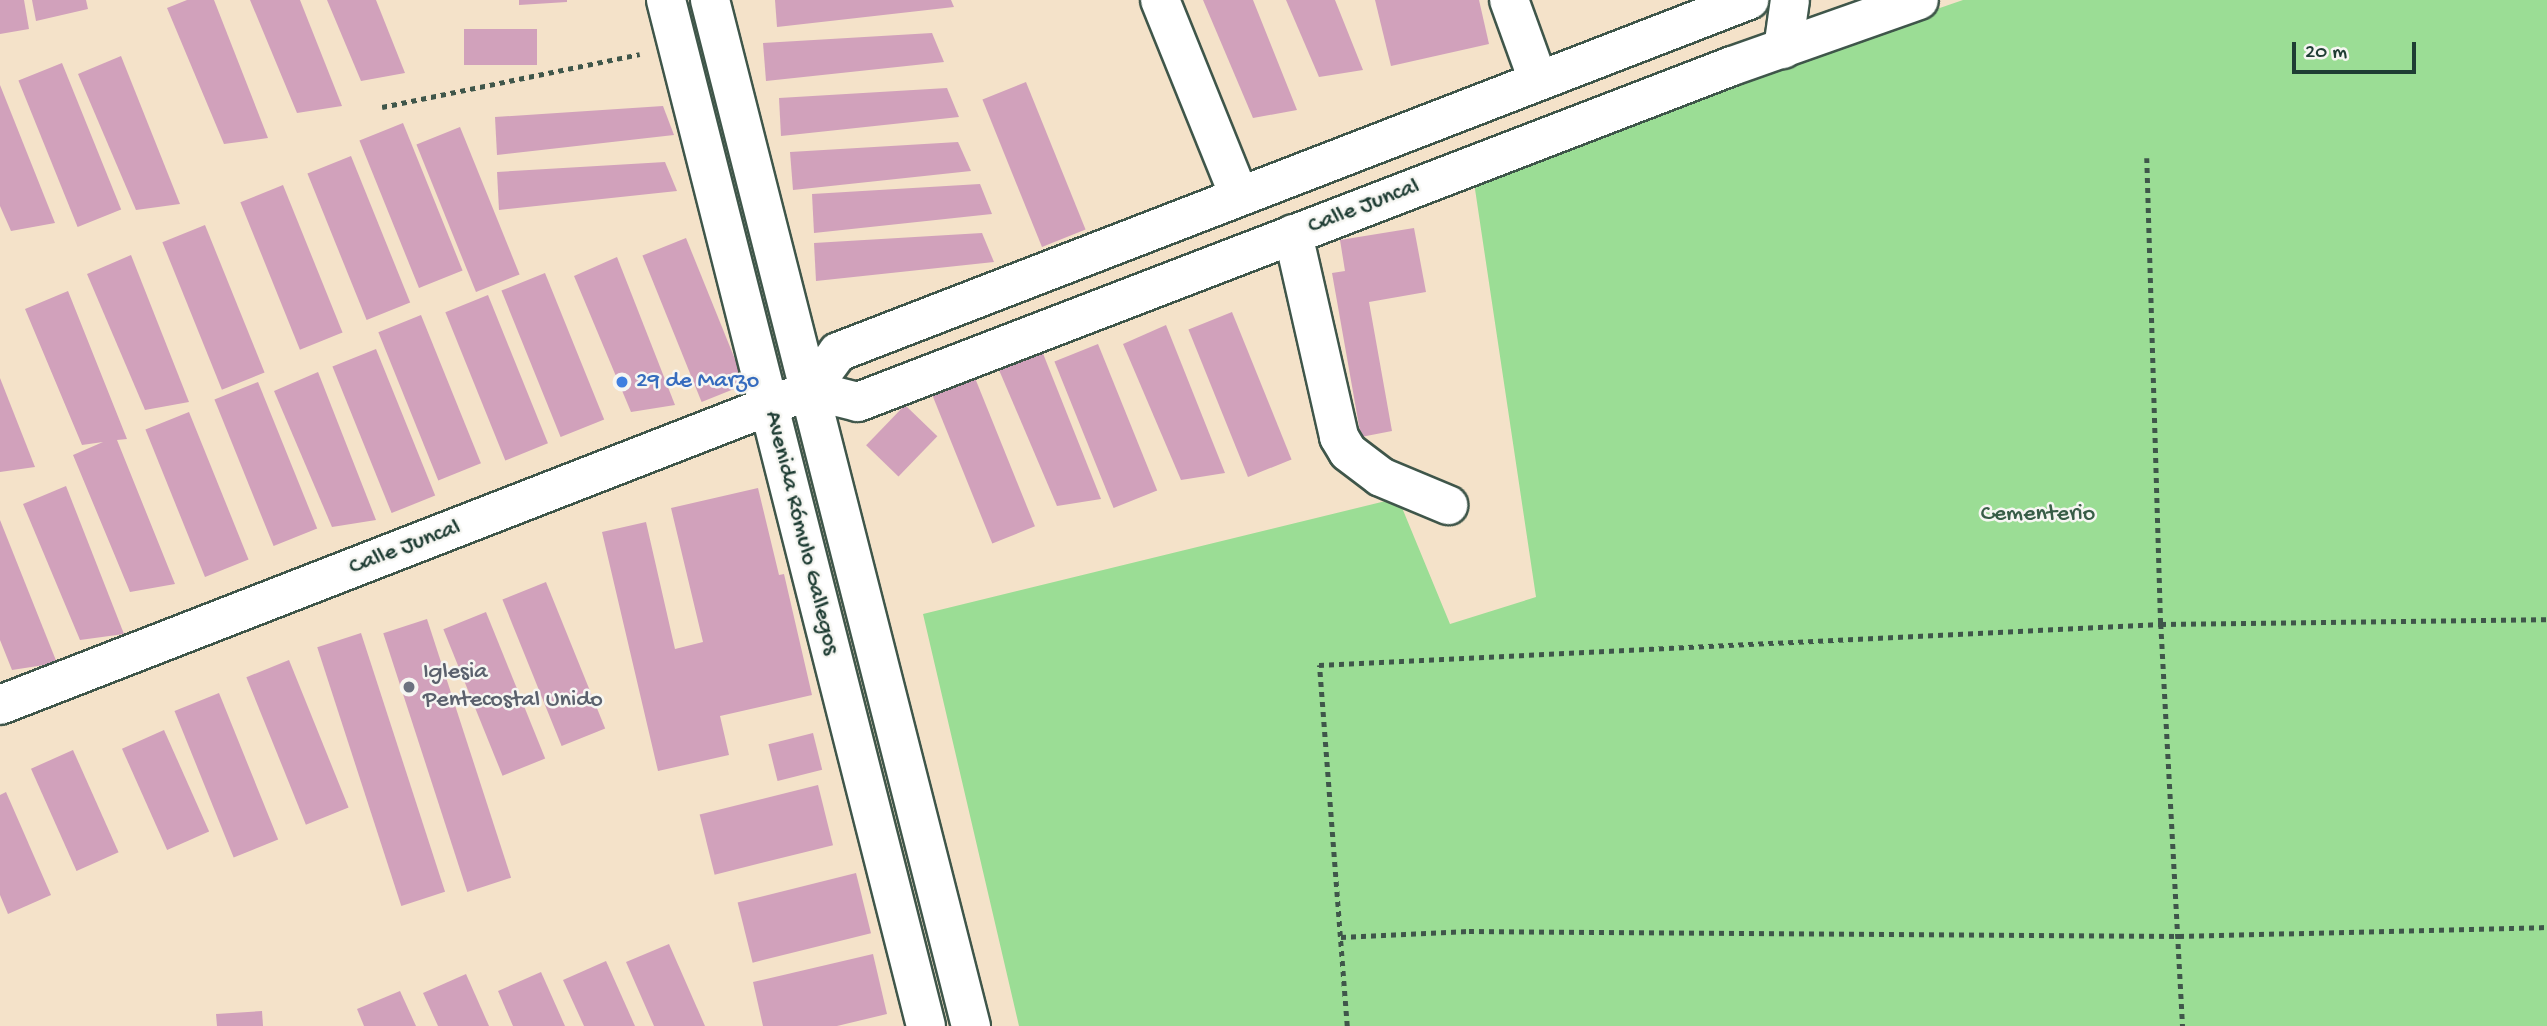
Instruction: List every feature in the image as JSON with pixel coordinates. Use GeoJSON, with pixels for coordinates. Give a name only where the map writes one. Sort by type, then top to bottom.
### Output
{"type":"FeatureCollection","features":[{"type":"Feature","properties":{"kind":"street","name":"Avenida Rómulo Gallegos"},"geometry":{"type":"LineString","coordinates":[[666,0],[926,1026]]}},
{"type":"Feature","properties":{"kind":"street","name":"Avenida Rómulo Gallegos"},"geometry":{"type":"LineString","coordinates":[[710,0],[810,390],[960,1023]]}},
{"type":"Feature","properties":{"kind":"street"},"geometry":{"type":"LineString","coordinates":[[1160,0],[1239,196]]}},
{"type":"Feature","properties":{"kind":"street"},"geometry":{"type":"LineString","coordinates":[[1509,0],[1538,80]]}},
{"type":"Feature","properties":{"kind":"street"},"geometry":{"type":"LineString","coordinates":[[1783,49],[1790,0]]}},
{"type":"Feature","properties":{"kind":"street","name":"Calle Juncal"},"geometry":{"type":"LineString","coordinates":[[0,705],[810,390],[858,402],[1732,66],[1919,0]]}},
{"type":"Feature","properties":{"kind":"street"},"geometry":{"type":"LineString","coordinates":[[810,390],[838,352],[1743,1]]}},
{"type":"Feature","properties":{"kind":"street"},"geometry":{"type":"LineString","coordinates":[[1732,66],[1743,1]]}},
{"type":"Feature","properties":{"kind":"street"},"geometry":{"type":"LineString","coordinates":[[1293,234],[1339,437],[1348,452],[1381,477],[1448,505]]}},
{"type":"Feature","properties":{"kind":"path"},"geometry":{"type":"LineString","coordinates":[[382,107],[677,47]]}},
{"type":"Feature","properties":{"kind":"path"},"geometry":{"type":"LineString","coordinates":[[2147,158],[2161,624],[2183,1026]]}},
{"type":"Feature","properties":{"kind":"path"},"geometry":{"type":"LineString","coordinates":[[1347,1026],[1319,665],[2161,624],[2547,619]]}},
{"type":"Feature","properties":{"kind":"path"},"geometry":{"type":"LineString","coordinates":[[1341,936],[1469,931],[2179,936],[2547,927]]}},
{"type":"Feature","properties":{"kind":"green space","name":"Cementerio"},"geometry":{"type":"Polygon","coordinates":[[[1963,0],[2547,0],[2547,1026],[1019,1026],[923,614],[1398,498],[1450,624],[1536,597],[1472,169],[1963,0]]]}},
{"type":"Feature","properties":{"kind":"building"},"geometry":{"type":"Polygon","coordinates":[[[0,0],[24,0],[29,29],[0,34],[0,0]]]}},
{"type":"Feature","properties":{"kind":"building"},"geometry":{"type":"Polygon","coordinates":[[[32,0],[86,0],[88,9],[36,21],[32,0]]]}},
{"type":"Feature","properties":{"kind":"building"},"geometry":{"type":"Polygon","coordinates":[[[187,0],[214,0],[268,138],[224,144],[167,8],[187,0]]]}},
{"type":"Feature","properties":{"kind":"building"},"geometry":{"type":"Polygon","coordinates":[[[250,0],[300,0],[342,106],[297,113],[250,0]]]}},
{"type":"Feature","properties":{"kind":"building"},"geometry":{"type":"Polygon","coordinates":[[[327,0],[376,0],[405,73],[361,81],[327,0]]]}},
{"type":"Feature","properties":{"kind":"building"},"geometry":{"type":"Polygon","coordinates":[[[519,0],[567,0],[567,2],[519,5],[519,0]]]}},
{"type":"Feature","properties":{"kind":"building"},"geometry":{"type":"Polygon","coordinates":[[[775,0],[951,0],[954,7],[777,27],[775,0]]]}},
{"type":"Feature","properties":{"kind":"building"},"geometry":{"type":"Polygon","coordinates":[[[1203,0],[1253,0],[1297,110],[1253,118],[1203,0]]]}},
{"type":"Feature","properties":{"kind":"building"},"geometry":{"type":"Polygon","coordinates":[[[1286,0],[1335,0],[1363,70],[1319,77],[1286,0]]]}},
{"type":"Feature","properties":{"kind":"building"},"geometry":{"type":"Polygon","coordinates":[[[1375,0],[1479,0],[1489,44],[1391,66],[1375,0]]]}},
{"type":"Feature","properties":{"kind":"building"},"geometry":{"type":"Polygon","coordinates":[[[464,29],[537,29],[537,65],[464,65],[464,29]]]}},
{"type":"Feature","properties":{"kind":"building"},"geometry":{"type":"Polygon","coordinates":[[[932,33],[944,62],[766,81],[763,43],[932,33]]]}},
{"type":"Feature","properties":{"kind":"building"},"geometry":{"type":"Polygon","coordinates":[[[121,56],[180,204],[136,210],[78,74],[121,56]]]}},
{"type":"Feature","properties":{"kind":"building"},"geometry":{"type":"Polygon","coordinates":[[[62,63],[121,209],[78,227],[18,81],[62,63]]]}},
{"type":"Feature","properties":{"kind":"building"},"geometry":{"type":"Polygon","coordinates":[[[1026,82],[1086,229],[1042,247],[982,100],[1026,82]]]}},
{"type":"Feature","properties":{"kind":"building"},"geometry":{"type":"Polygon","coordinates":[[[0,85],[55,223],[11,231],[0,206],[0,85]]]}},
{"type":"Feature","properties":{"kind":"building"},"geometry":{"type":"Polygon","coordinates":[[[947,88],[959,117],[781,136],[779,98],[947,88]]]}},
{"type":"Feature","properties":{"kind":"building"},"geometry":{"type":"Polygon","coordinates":[[[663,106],[674,135],[497,155],[495,117],[663,106]]]}},
{"type":"Feature","properties":{"kind":"building"},"geometry":{"type":"Polygon","coordinates":[[[403,123],[463,270],[419,288],[359,141],[403,123]]]}},
{"type":"Feature","properties":{"kind":"building"},"geometry":{"type":"Polygon","coordinates":[[[460,127],[520,274],[476,292],[416,145],[460,127]]]}},
{"type":"Feature","properties":{"kind":"building"},"geometry":{"type":"Polygon","coordinates":[[[958,142],[971,171],[793,190],[790,152],[958,142]]]}},
{"type":"Feature","properties":{"kind":"building"},"geometry":{"type":"Polygon","coordinates":[[[351,156],[410,302],[367,320],[307,174],[351,156]]]}},
{"type":"Feature","properties":{"kind":"building"},"geometry":{"type":"Polygon","coordinates":[[[665,162],[677,191],[499,210],[497,172],[665,162]]]}},
{"type":"Feature","properties":{"kind":"building"},"geometry":{"type":"Polygon","coordinates":[[[980,184],[992,214],[814,233],[812,194],[980,184]]]}},
{"type":"Feature","properties":{"kind":"building"},"geometry":{"type":"Polygon","coordinates":[[[283,185],[343,332],[300,350],[240,202],[283,185]]]}},
{"type":"Feature","properties":{"kind":"building"},"geometry":{"type":"Polygon","coordinates":[[[205,225],[265,372],[222,390],[162,242],[205,225]]]}},
{"type":"Feature","properties":{"kind":"building"},"geometry":{"type":"Polygon","coordinates":[[[1414,228],[1426,292],[1369,302],[1392,431],[1361,437],[1332,273],[1345,271],[1340,240],[1414,228]]]}},
{"type":"Feature","properties":{"kind":"building"},"geometry":{"type":"Polygon","coordinates":[[[982,233],[994,262],[816,281],[814,243],[982,233]]]}},
{"type":"Feature","properties":{"kind":"building"},"geometry":{"type":"Polygon","coordinates":[[[686,238],[745,384],[702,402],[642,256],[686,238]]]}},
{"type":"Feature","properties":{"kind":"building"},"geometry":{"type":"Polygon","coordinates":[[[131,255],[189,402],[145,410],[87,274],[131,255]]]}},
{"type":"Feature","properties":{"kind":"building"},"geometry":{"type":"Polygon","coordinates":[[[617,257],[675,405],[631,412],[574,276],[617,257]]]}},
{"type":"Feature","properties":{"kind":"building"},"geometry":{"type":"Polygon","coordinates":[[[545,273],[604,419],[561,437],[501,291],[545,273]]]}},
{"type":"Feature","properties":{"kind":"building"},"geometry":{"type":"Polygon","coordinates":[[[68,291],[127,439],[117,440],[175,584],[130,592],[73,455],[103,442],[82,445],[25,309],[68,291]]]}},
{"type":"Feature","properties":{"kind":"building"},"geometry":{"type":"Polygon","coordinates":[[[488,295],[548,443],[505,461],[445,312],[488,295]]]}},
{"type":"Feature","properties":{"kind":"building"},"geometry":{"type":"Polygon","coordinates":[[[1232,312],[1292,459],[1248,477],[1188,330],[1232,312]]]}},
{"type":"Feature","properties":{"kind":"building"},"geometry":{"type":"Polygon","coordinates":[[[421,315],[481,463],[438,481],[378,332],[421,315]]]}},
{"type":"Feature","properties":{"kind":"building"},"geometry":{"type":"Polygon","coordinates":[[[1166,325],[1225,473],[1181,480],[1123,344],[1166,325]]]}},
{"type":"Feature","properties":{"kind":"building"},"geometry":{"type":"Polygon","coordinates":[[[1098,344],[1157,490],[1114,508],[1054,362],[1098,344]]]}},
{"type":"Feature","properties":{"kind":"building"},"geometry":{"type":"Polygon","coordinates":[[[376,349],[435,495],[392,513],[332,367],[376,349]]]}},
{"type":"Feature","properties":{"kind":"building"},"geometry":{"type":"Polygon","coordinates":[[[1042,351],[1101,499],[1057,506],[999,370],[1042,351]]]}},
{"type":"Feature","properties":{"kind":"building"},"geometry":{"type":"Polygon","coordinates":[[[318,372],[376,520],[332,527],[274,391],[318,372]]]}},
{"type":"Feature","properties":{"kind":"building"},"geometry":{"type":"Polygon","coordinates":[[[0,378],[35,467],[0,472],[0,378]]]}},
{"type":"Feature","properties":{"kind":"building"},"geometry":{"type":"Polygon","coordinates":[[[975,378],[1035,526],[992,544],[932,395],[975,378]]]}},
{"type":"Feature","properties":{"kind":"building"},"geometry":{"type":"Polygon","coordinates":[[[258,382],[317,528],[274,546],[214,400],[258,382]]]}},
{"type":"Feature","properties":{"kind":"building"},"geometry":{"type":"Polygon","coordinates":[[[905,405],[937,436],[898,477],[866,445],[905,405]]]}},
{"type":"Feature","properties":{"kind":"building"},"geometry":{"type":"Polygon","coordinates":[[[189,412],[249,559],[205,577],[145,430],[189,412]]]}},
{"type":"Feature","properties":{"kind":"building"},"geometry":{"type":"Polygon","coordinates":[[[66,486],[124,634],[80,640],[23,504],[66,486]]]}},
{"type":"Feature","properties":{"kind":"building"},"geometry":{"type":"Polygon","coordinates":[[[758,488],[779,575],[784,574],[812,695],[720,716],[729,755],[658,771],[602,532],[646,522],[675,649],[703,642],[671,508],[758,488]]]}},
{"type":"Feature","properties":{"kind":"building"},"geometry":{"type":"Polygon","coordinates":[[[0,520],[57,663],[12,670],[0,640],[0,520]]]}},
{"type":"Feature","properties":{"kind":"building"},"geometry":{"type":"Polygon","coordinates":[[[546,582],[605,728],[562,746],[502,600],[546,582]]]}},
{"type":"Feature","properties":{"kind":"building"},"geometry":{"type":"Polygon","coordinates":[[[486,612],[545,758],[503,776],[443,629],[486,612]]]}},
{"type":"Feature","properties":{"kind":"building"},"geometry":{"type":"Polygon","coordinates":[[[427,619],[511,878],[467,892],[383,633],[427,619]]]}},
{"type":"Feature","properties":{"kind":"building"},"geometry":{"type":"Polygon","coordinates":[[[361,633],[445,892],[401,906],[317,647],[361,633]]]}},
{"type":"Feature","properties":{"kind":"building"},"geometry":{"type":"Polygon","coordinates":[[[289,660],[349,807],[306,825],[246,677],[289,660]]]}},
{"type":"Feature","properties":{"kind":"building"},"geometry":{"type":"Polygon","coordinates":[[[219,693],[278,839],[234,857],[174,711],[219,693]]]}},
{"type":"Feature","properties":{"kind":"building"},"geometry":{"type":"Polygon","coordinates":[[[164,730],[209,831],[167,850],[122,749],[164,730]]]}},
{"type":"Feature","properties":{"kind":"building"},"geometry":{"type":"Polygon","coordinates":[[[813,733],[822,770],[778,781],[768,744],[813,733]]]}},
{"type":"Feature","properties":{"kind":"building"},"geometry":{"type":"Polygon","coordinates":[[[73,750],[119,852],[77,871],[31,769],[73,750]]]}},
{"type":"Feature","properties":{"kind":"building"},"geometry":{"type":"Polygon","coordinates":[[[818,785],[833,845],[715,875],[700,815],[818,785]]]}},
{"type":"Feature","properties":{"kind":"building"},"geometry":{"type":"Polygon","coordinates":[[[6,792],[51,895],[8,914],[0,895],[0,795],[6,792]]]}},
{"type":"Feature","properties":{"kind":"building"},"geometry":{"type":"Polygon","coordinates":[[[856,873],[871,933],[753,963],[738,903],[856,873]]]}},
{"type":"Feature","properties":{"kind":"building"},"geometry":{"type":"Polygon","coordinates":[[[669,944],[705,1026],[654,1026],[626,962],[669,944]]]}},
{"type":"Feature","properties":{"kind":"building"},"geometry":{"type":"Polygon","coordinates":[[[873,954],[887,1014],[837,1026],[763,1026],[753,982],[873,954]]]}},
{"type":"Feature","properties":{"kind":"building"},"geometry":{"type":"Polygon","coordinates":[[[606,961],[635,1026],[584,1026],[563,980],[606,961]]]}},
{"type":"Feature","properties":{"kind":"building"},"geometry":{"type":"Polygon","coordinates":[[[541,972],[565,1026],[513,1026],[498,991],[541,972]]]}},
{"type":"Feature","properties":{"kind":"building"},"geometry":{"type":"Polygon","coordinates":[[[466,974],[489,1026],[438,1026],[423,993],[466,974]]]}},
{"type":"Feature","properties":{"kind":"building"},"geometry":{"type":"Polygon","coordinates":[[[400,991],[416,1026],[364,1026],[357,1009],[400,991]]]}},
{"type":"Feature","properties":{"kind":"building"},"geometry":{"type":"Polygon","coordinates":[[[262,1011],[263,1026],[217,1026],[216,1014],[262,1011]]]}},
{"type":"Feature","properties":{"kind":"place","name":"29 de Marzo"},"geometry":{"type":"Point","coordinates":[622,382]}},
{"type":"Feature","properties":{"kind":"place","name":"Iglesia Pentecostal Unido"},"geometry":{"type":"Point","coordinates":[409,687]}}]}
